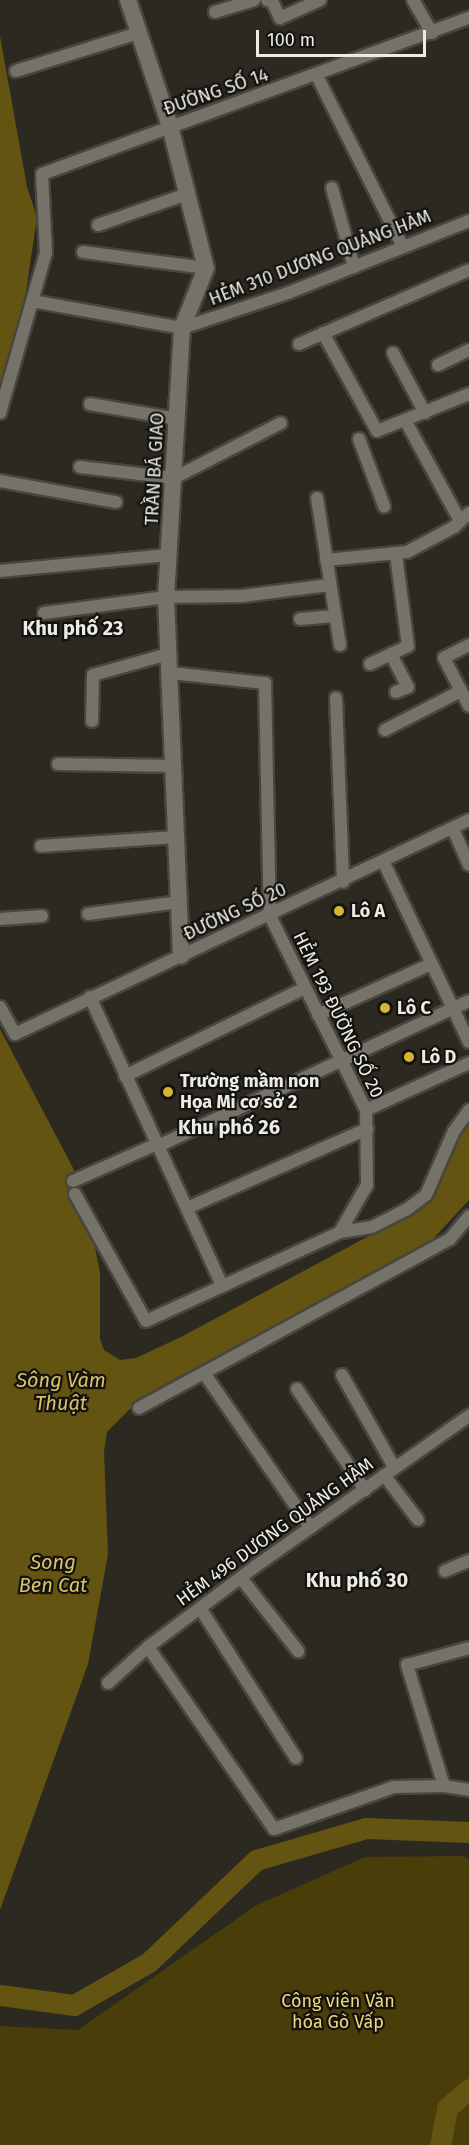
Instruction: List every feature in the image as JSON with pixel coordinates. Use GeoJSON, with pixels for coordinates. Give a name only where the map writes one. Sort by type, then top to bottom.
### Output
{"type":"FeatureCollection","features":[{"type":"Feature","properties":{"kind":"street"},"geometry":{"type":"LineString","coordinates":[[83,252],[206,268],[170,126],[128,0]]}},
{"type":"Feature","properties":{"kind":"street"},"geometry":{"type":"LineString","coordinates":[[215,12],[254,0]]}},
{"type":"Feature","properties":{"kind":"street"},"geometry":{"type":"LineString","coordinates":[[267,0],[272,1],[280,18],[320,0]]}},
{"type":"Feature","properties":{"kind":"street"},"geometry":{"type":"LineString","coordinates":[[413,0],[432,33]]}},
{"type":"Feature","properties":{"kind":"street","name":"ĐƯỜNG SỐ 14"},"geometry":{"type":"LineString","coordinates":[[32,302],[46,254],[42,174],[170,126],[316,76],[469,18]]}},
{"type":"Feature","properties":{"kind":"street"},"geometry":{"type":"LineString","coordinates":[[16,72],[138,33]]}},
{"type":"Feature","properties":{"kind":"street"},"geometry":{"type":"LineString","coordinates":[[316,76],[403,247]]}},
{"type":"Feature","properties":{"kind":"street"},"geometry":{"type":"LineString","coordinates":[[332,188],[354,267]]}},
{"type":"Feature","properties":{"kind":"street"},"geometry":{"type":"LineString","coordinates":[[98,225],[187,194]]}},
{"type":"Feature","properties":{"kind":"street","name":"HẺM 310 DƯƠNG QUẢNG HÀM"},"geometry":{"type":"LineString","coordinates":[[182,328],[354,267],[469,221]]}},
{"type":"Feature","properties":{"kind":"street","name":"TRẦN BÁ GIAO"},"geometry":{"type":"LineString","coordinates":[[181,956],[175,766],[166,597],[182,328],[206,268]]}},
{"type":"Feature","properties":{"kind":"street"},"geometry":{"type":"LineString","coordinates":[[299,344],[469,270]]}},
{"type":"Feature","properties":{"kind":"street"},"geometry":{"type":"LineString","coordinates":[[0,413],[32,302],[182,328]]}},
{"type":"Feature","properties":{"kind":"street"},"geometry":{"type":"LineString","coordinates":[[323,333],[377,431],[469,394]]}},
{"type":"Feature","properties":{"kind":"street"},"geometry":{"type":"LineString","coordinates":[[438,365],[469,350]]}},
{"type":"Feature","properties":{"kind":"street"},"geometry":{"type":"LineString","coordinates":[[393,352],[425,413]]}},
{"type":"Feature","properties":{"kind":"street"},"geometry":{"type":"LineString","coordinates":[[90,404],[177,419]]}},
{"type":"Feature","properties":{"kind":"street"},"geometry":{"type":"LineString","coordinates":[[326,560],[396,555],[465,517],[405,420]]}},
{"type":"Feature","properties":{"kind":"street"},"geometry":{"type":"LineString","coordinates":[[80,467],[174,478],[281,423]]}},
{"type":"Feature","properties":{"kind":"street"},"geometry":{"type":"LineString","coordinates":[[359,439],[384,506]]}},
{"type":"Feature","properties":{"kind":"street"},"geometry":{"type":"LineString","coordinates":[[0,481],[116,502]]}},
{"type":"Feature","properties":{"kind":"street"},"geometry":{"type":"LineString","coordinates":[[317,498],[340,645]]}},
{"type":"Feature","properties":{"kind":"street"},"geometry":{"type":"LineString","coordinates":[[0,571],[168,555]]}},
{"type":"Feature","properties":{"kind":"street"},"geometry":{"type":"LineString","coordinates":[[370,664],[408,646],[396,555]]}},
{"type":"Feature","properties":{"kind":"street"},"geometry":{"type":"LineString","coordinates":[[44,613],[166,597],[242,596],[329,585]]}},
{"type":"Feature","properties":{"kind":"street"},"geometry":{"type":"LineString","coordinates":[[300,619],[335,616]]}},
{"type":"Feature","properties":{"kind":"street"},"geometry":{"type":"LineString","coordinates":[[469,645],[444,658],[469,706]]}},
{"type":"Feature","properties":{"kind":"street"},"geometry":{"type":"LineString","coordinates":[[92,721],[93,675],[168,654]]}},
{"type":"Feature","properties":{"kind":"street"},"geometry":{"type":"LineString","coordinates":[[391,654],[408,687],[396,692]]}},
{"type":"Feature","properties":{"kind":"street"},"geometry":{"type":"LineString","coordinates":[[171,673],[265,683],[270,916]]}},
{"type":"Feature","properties":{"kind":"street"},"geometry":{"type":"LineString","coordinates":[[385,730],[460,691]]}},
{"type":"Feature","properties":{"kind":"street"},"geometry":{"type":"LineString","coordinates":[[336,698],[343,882]]}},
{"type":"Feature","properties":{"kind":"street"},"geometry":{"type":"LineString","coordinates":[[58,764],[175,766]]}},
{"type":"Feature","properties":{"kind":"street","name":"ĐƯỜNG SỐ 20"},"geometry":{"type":"LineString","coordinates":[[0,1007],[15,1034],[90,997],[384,863],[469,820]]}},
{"type":"Feature","properties":{"kind":"street"},"geometry":{"type":"LineString","coordinates":[[453,829],[469,866]]}},
{"type":"Feature","properties":{"kind":"street"},"geometry":{"type":"LineString","coordinates":[[41,846],[176,837]]}},
{"type":"Feature","properties":{"kind":"street"},"geometry":{"type":"LineString","coordinates":[[384,863],[469,1042]]}},
{"type":"Feature","properties":{"kind":"street"},"geometry":{"type":"LineString","coordinates":[[88,914],[179,902]]}},
{"type":"Feature","properties":{"kind":"street"},"geometry":{"type":"LineString","coordinates":[[0,919],[42,916]]}},
{"type":"Feature","properties":{"kind":"street","name":"HẺM 193 ĐƯỜNG SỐ 20"},"geometry":{"type":"LineString","coordinates":[[270,916],[366,1110],[367,1185],[340,1232]]}},
{"type":"Feature","properties":{"kind":"street"},"geometry":{"type":"LineString","coordinates":[[318,1015],[431,964]]}},
{"type":"Feature","properties":{"kind":"street"},"geometry":{"type":"LineString","coordinates":[[125,1076],[305,988]]}},
{"type":"Feature","properties":{"kind":"street"},"geometry":{"type":"LineString","coordinates":[[90,997],[222,1285]]}},
{"type":"Feature","properties":{"kind":"street"},"geometry":{"type":"LineString","coordinates":[[73,1181],[157,1145],[469,1000]]}},
{"type":"Feature","properties":{"kind":"street"},"geometry":{"type":"LineString","coordinates":[[366,1110],[469,1063]]}},
{"type":"Feature","properties":{"kind":"street"},"geometry":{"type":"LineString","coordinates":[[75,1194],[146,1321],[340,1232],[372,1227],[426,1195],[454,1131],[469,1110]]}},
{"type":"Feature","properties":{"kind":"street"},"geometry":{"type":"LineString","coordinates":[[187,1208],[367,1129]]}},
{"type":"Feature","properties":{"kind":"street"},"geometry":{"type":"LineString","coordinates":[[139,1408],[450,1239],[469,1216]]}},
{"type":"Feature","properties":{"kind":"street"},"geometry":{"type":"LineString","coordinates":[[204,1373],[311,1528]]}},
{"type":"Feature","properties":{"kind":"street"},"geometry":{"type":"LineString","coordinates":[[342,1375],[389,1471],[418,1520]]}},
{"type":"Feature","properties":{"kind":"street"},"geometry":{"type":"LineString","coordinates":[[297,1389],[365,1490]]}},
{"type":"Feature","properties":{"kind":"street","name":"HẺM 496 DƯƠNG QUẢNG HÀM"},"geometry":{"type":"LineString","coordinates":[[108,1683],[148,1647],[200,1608],[469,1416]]}},
{"type":"Feature","properties":{"kind":"street"},"geometry":{"type":"LineString","coordinates":[[445,1571],[469,1561]]}},
{"type":"Feature","properties":{"kind":"street"},"geometry":{"type":"LineString","coordinates":[[241,1578],[298,1651]]}},
{"type":"Feature","properties":{"kind":"street"},"geometry":{"type":"LineString","coordinates":[[200,1608],[296,1758]]}},
{"type":"Feature","properties":{"kind":"street"},"geometry":{"type":"LineString","coordinates":[[148,1647],[271,1826],[278,1829],[394,1787],[444,1786],[469,1790]]}},
{"type":"Feature","properties":{"kind":"street"},"geometry":{"type":"LineString","coordinates":[[444,1786],[407,1665],[469,1648]]}},
{"type":"Feature","properties":{"kind":"green space","name":"Công viên Văn hóa Gò Vấp"},"geometry":{"type":"Polygon","coordinates":[[[463,1856],[469,1859],[469,2145],[0,2145],[0,2026],[78,2030],[255,1906],[365,1857],[463,1856]]]}},
{"type":"Feature","properties":{"kind":"water"},"geometry":{"type":"Polygon","coordinates":[[[0,36],[27,187],[37,217],[20,332],[0,391],[0,36]]]}},
{"type":"Feature","properties":{"kind":"water"},"geometry":{"type":"Polygon","coordinates":[[[0,1029],[73,1168],[88,1211],[100,1273],[100,1339],[104,1350],[120,1360],[136,1358],[183,1336],[419,1209],[436,1194],[456,1141],[469,1122],[469,1200],[432,1240],[143,1396],[107,1432],[104,1451],[108,1554],[88,1664],[0,1910],[0,1029]]]}},
{"type":"Feature","properties":{"kind":"waterway"},"geometry":{"type":"LineString","coordinates":[[0,1995],[74,2005],[149,1962],[256,1860],[366,1828],[469,1832]]}},
{"type":"Feature","properties":{"kind":"waterway"},"geometry":{"type":"LineString","coordinates":[[440,2145],[447,2108],[469,2089]]}},
{"type":"Feature","properties":{"kind":"place","name":"Lô A"},"geometry":{"type":"Point","coordinates":[339,911]}},
{"type":"Feature","properties":{"kind":"place","name":"Lô C"},"geometry":{"type":"Point","coordinates":[385,1008]}},
{"type":"Feature","properties":{"kind":"place","name":"Lô D"},"geometry":{"type":"Point","coordinates":[409,1057]}},
{"type":"Feature","properties":{"kind":"place","name":"Trường mầm non Họa Mi cơ sở 2"},"geometry":{"type":"Point","coordinates":[168,1092]}},
{"type":"Feature","properties":{"kind":"district","name":"Khu phố 23"},"geometry":{"type":"Point","coordinates":[73,628]}},
{"type":"Feature","properties":{"kind":"district","name":"Khu phố 26"},"geometry":{"type":"Point","coordinates":[229,1127]}},
{"type":"Feature","properties":{"kind":"district","name":"Khu phố 30"},"geometry":{"type":"Point","coordinates":[357,1580]}},
{"type":"Feature","properties":{"kind":"water label","name":"Sông Vàm Thuật"},"geometry":{"type":"Point","coordinates":[61,1392]}},
{"type":"Feature","properties":{"kind":"water label","name":"Song Ben Cat"},"geometry":{"type":"Point","coordinates":[53,1574]}}]}
